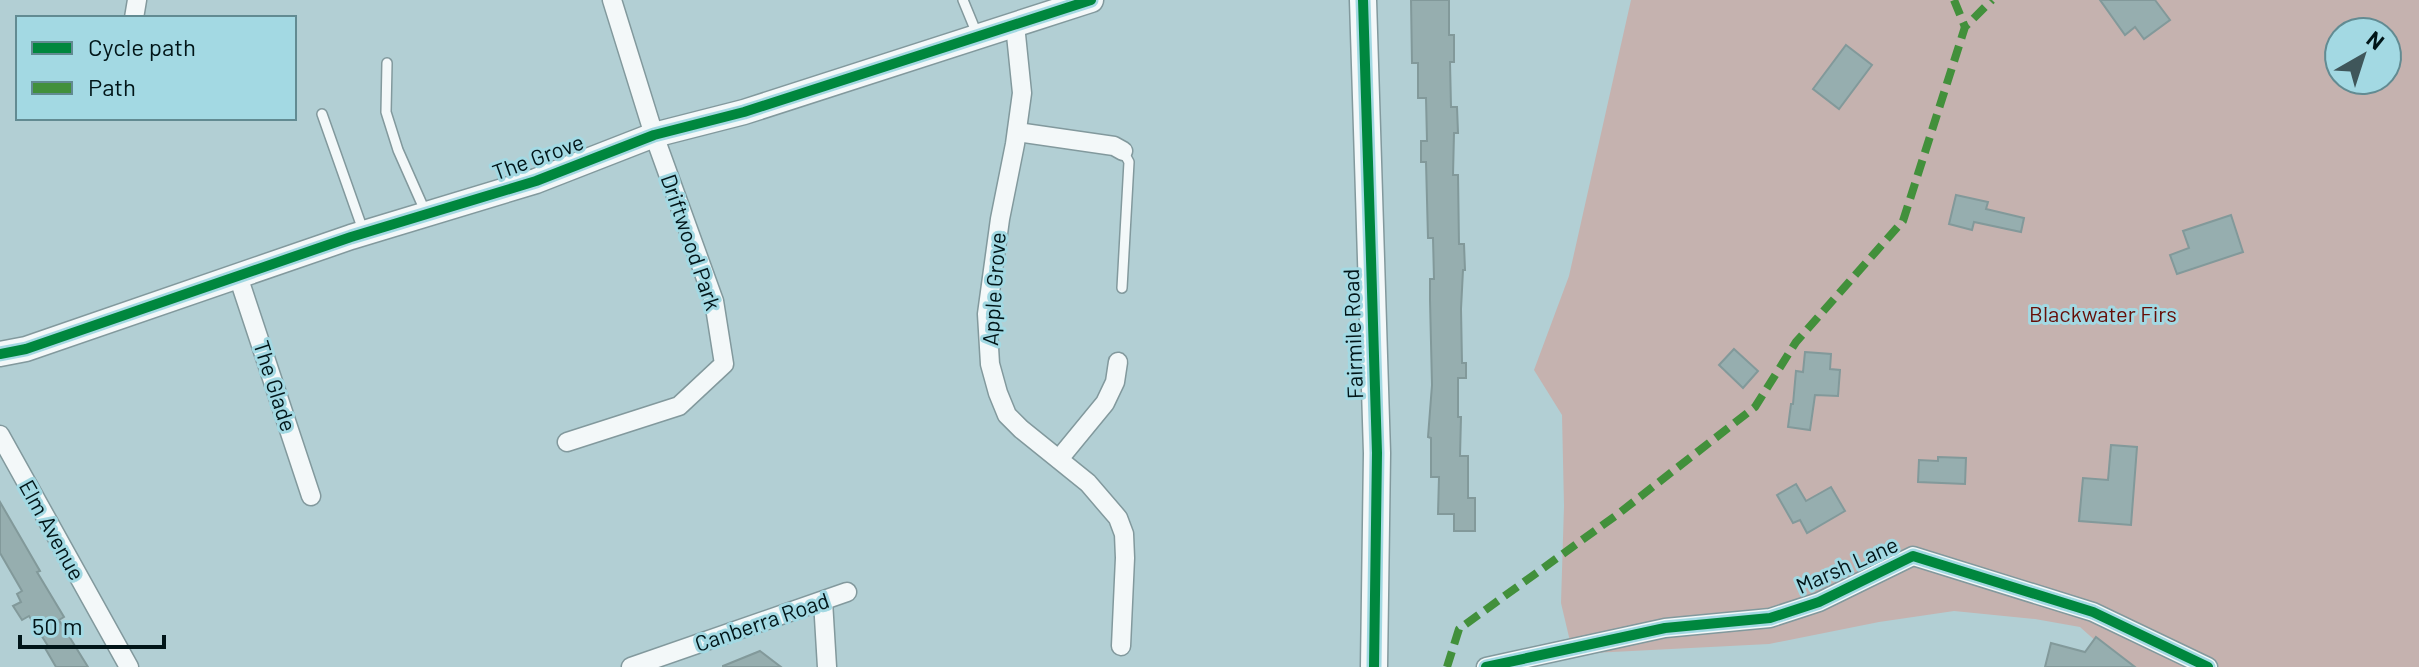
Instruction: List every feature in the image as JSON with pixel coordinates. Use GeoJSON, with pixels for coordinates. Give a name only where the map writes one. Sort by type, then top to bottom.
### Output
{"type":"FeatureCollection","features":[{"type":"Feature","properties":{"kind":"main road","name":"Fairmile Road"},"geometry":{"type":"LineString","coordinates":[[1363,0],[1377,453],[1374,667]]}},
{"type":"Feature","properties":{"kind":"street"},"geometry":{"type":"LineString","coordinates":[[612,0],[654,135]]}},
{"type":"Feature","properties":{"kind":"street","name":"The Grove"},"geometry":{"type":"LineString","coordinates":[[0,354],[26,349],[364,233],[536,181],[654,135],[744,112],[1091,0]]}},
{"type":"Feature","properties":{"kind":"street","name":"Apple Grove"},"geometry":{"type":"LineString","coordinates":[[1015,25],[1022,93],[987,314],[990,364],[1007,415],[1088,483],[1118,518],[1124,534],[1125,558],[1121,646]]}},
{"type":"Feature","properties":{"kind":"street"},"geometry":{"type":"LineString","coordinates":[[1017,132],[1114,146],[1123,151]]}},
{"type":"Feature","properties":{"kind":"street","name":"Driftwood Park"},"geometry":{"type":"LineString","coordinates":[[567,442],[679,406],[724,364],[714,301],[654,135]]}},
{"type":"Feature","properties":{"kind":"street","name":"The Glade"},"geometry":{"type":"LineString","coordinates":[[238,276],[311,496]]}},
{"type":"Feature","properties":{"kind":"street"},"geometry":{"type":"LineString","coordinates":[[1059,459],[1105,403],[1115,382],[1118,362]]}},
{"type":"Feature","properties":{"kind":"street","name":"Elm Avenue"},"geometry":{"type":"LineString","coordinates":[[0,435],[129,667]]}},
{"type":"Feature","properties":{"kind":"street","name":"Marsh Lane"},"geometry":{"type":"LineString","coordinates":[[1486,667],[1665,628],[1770,618],[1819,602],[1913,556],[2093,612],[2208,667]]}},
{"type":"Feature","properties":{"kind":"street","name":"Canberra Road"},"geometry":{"type":"LineString","coordinates":[[631,667],[847,592]]}},
{"type":"Feature","properties":{"kind":"street"},"geometry":{"type":"LineString","coordinates":[[823,601],[827,667]]}},
{"type":"Feature","properties":{"kind":"lane"},"geometry":{"type":"LineString","coordinates":[[963,0],[978,37]]}},
{"type":"Feature","properties":{"kind":"lane"},"geometry":{"type":"LineString","coordinates":[[387,63],[386,112],[410,180],[426,214]]}},
{"type":"Feature","properties":{"kind":"lane"},"geometry":{"type":"LineString","coordinates":[[322,114],[364,233]]}},
{"type":"Feature","properties":{"kind":"lane"},"geometry":{"type":"LineString","coordinates":[[1122,288],[1129,162],[1123,151]]}},
{"type":"Feature","properties":{"kind":"green space","name":"Blackwater Firs"},"geometry":{"type":"Polygon","coordinates":[[[1631,0],[2419,0],[2419,667],[2125,667],[2080,627],[1954,611],[1769,644],[1573,654],[1561,603],[1564,506],[1562,415],[1534,370],[1569,276],[1631,0]]]}},
{"type":"Feature","properties":{"kind":"building"},"geometry":{"type":"Polygon","coordinates":[[[1411,0],[1449,0],[1449,35],[1454,35],[1454,62],[1450,62],[1451,107],[1457,107],[1458,133],[1454,133],[1453,175],[1458,175],[1459,244],[1464,244],[1461,309],[1462,363],[1466,363],[1466,378],[1458,378],[1458,417],[1461,417],[1460,456],[1468,456],[1468,498],[1475,498],[1475,531],[1454,531],[1454,514],[1438,514],[1439,477],[1431,477],[1431,438],[1428,437],[1432,385],[1430,279],[1434,279],[1433,238],[1428,238],[1426,162],[1421,162],[1421,141],[1427,141],[1426,98],[1418,98],[1418,63],[1412,63],[1411,0]]]}},
{"type":"Feature","properties":{"kind":"building"},"geometry":{"type":"Polygon","coordinates":[[[2100,0],[2155,0],[2170,20],[2144,39],[2135,27],[2125,35],[2100,0]]]}},
{"type":"Feature","properties":{"kind":"building"},"geometry":{"type":"Polygon","coordinates":[[[1846,45],[1872,65],[1839,109],[1813,89],[1846,45]]]}},
{"type":"Feature","properties":{"kind":"building"},"geometry":{"type":"Polygon","coordinates":[[[1956,195],[1988,202],[1986,209],[2024,218],[2021,232],[1974,222],[1972,230],[1949,224],[1956,195]]]}},
{"type":"Feature","properties":{"kind":"building"},"geometry":{"type":"Polygon","coordinates":[[[2231,215],[2243,252],[2177,274],[2170,255],[2189,248],[2183,231],[2231,215]]]}},
{"type":"Feature","properties":{"kind":"building"},"geometry":{"type":"Polygon","coordinates":[[[1734,349],[1758,371],[1743,388],[1719,365],[1734,349]]]}},
{"type":"Feature","properties":{"kind":"building"},"geometry":{"type":"Polygon","coordinates":[[[1805,352],[1831,354],[1830,369],[1840,370],[1838,396],[1815,395],[1810,430],[1788,427],[1796,371],[1803,372],[1805,352]]]}},
{"type":"Feature","properties":{"kind":"building"},"geometry":{"type":"Polygon","coordinates":[[[2111,445],[2137,447],[2131,525],[2079,521],[2083,478],[2108,480],[2111,445]]]}},
{"type":"Feature","properties":{"kind":"building"},"geometry":{"type":"Polygon","coordinates":[[[1938,457],[1966,458],[1965,484],[1918,482],[1919,460],[1938,461],[1938,457]]]}},
{"type":"Feature","properties":{"kind":"building"},"geometry":{"type":"Polygon","coordinates":[[[1796,484],[1806,501],[1831,487],[1845,511],[1807,533],[1800,520],[1793,523],[1777,495],[1796,484]]]}},
{"type":"Feature","properties":{"kind":"building"},"geometry":{"type":"Polygon","coordinates":[[[0,502],[64,617],[59,620],[88,667],[56,667],[45,648],[48,646],[29,616],[22,620],[13,606],[21,602],[17,594],[22,591],[0,553],[0,502]]]}},
{"type":"Feature","properties":{"kind":"building"},"geometry":{"type":"Polygon","coordinates":[[[2096,637],[2135,667],[2045,667],[2051,643],[2085,652],[2096,637]]]}},
{"type":"Feature","properties":{"kind":"building"},"geometry":{"type":"Polygon","coordinates":[[[760,651],[781,667],[723,667],[723,666],[760,651]]]}},
{"type":"Feature","properties":{"kind":"marked path"},"geometry":{"type":"LineString","coordinates":[[1954,0],[1965,27]]}},
{"type":"Feature","properties":{"kind":"marked path"},"geometry":{"type":"LineString","coordinates":[[1447,667],[1459,629],[1618,514],[1755,407],[1796,342],[1903,221],[1965,27],[1992,0]]}},
{"type":"Feature","properties":{"kind":"cycle path"},"geometry":{"type":"LineString","coordinates":[[0,354],[26,349],[351,237],[536,181],[654,135],[744,112],[1091,0]]}},
{"type":"Feature","properties":{"kind":"cycle path"},"geometry":{"type":"LineString","coordinates":[[1363,0],[1377,453],[1374,667]]}},
{"type":"Feature","properties":{"kind":"cycle path"},"geometry":{"type":"LineString","coordinates":[[1486,667],[1665,628],[1770,618],[1819,602],[1913,556],[2093,612],[2208,667]]}}]}
